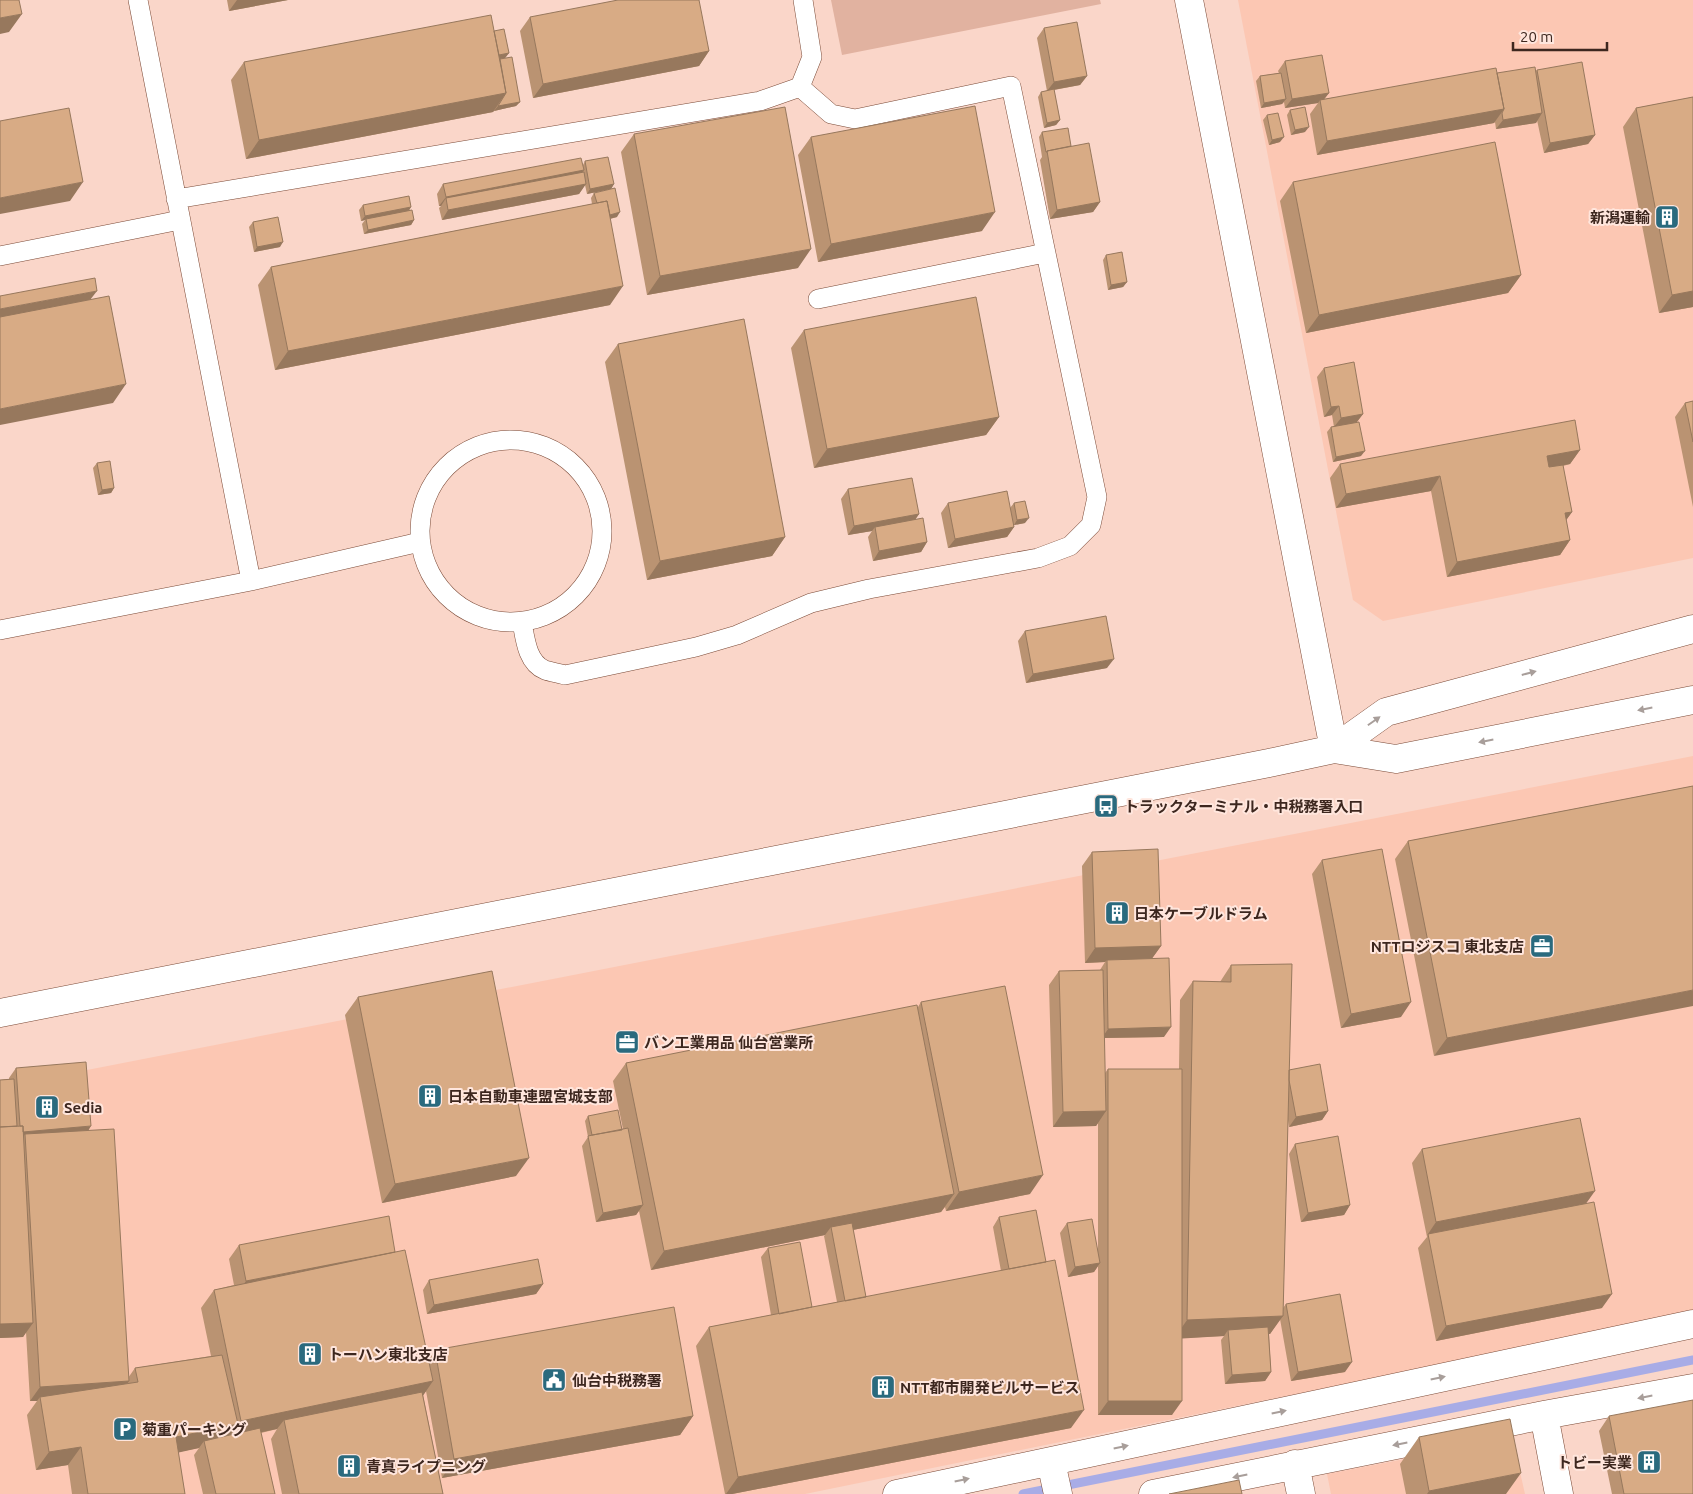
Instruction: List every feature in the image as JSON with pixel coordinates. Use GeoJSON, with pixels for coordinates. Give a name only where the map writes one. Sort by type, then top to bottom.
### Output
{"type":"FeatureCollection","features":[{"type":"Feature","properties":{"kind":"street"},"geometry":{"type":"LineString","coordinates":[[1189,0],[1334,749]]}},
{"type":"Feature","properties":{"kind":"street"},"geometry":{"type":"LineString","coordinates":[[1334,749],[1386,712],[1693,628]]}},
{"type":"Feature","properties":{"kind":"street"},"geometry":{"type":"LineString","coordinates":[[0,1013],[1334,749],[1396,759],[1693,700]]}},
{"type":"Feature","properties":{"kind":"street"},"geometry":{"type":"LineString","coordinates":[[897,1494],[1693,1324]]}},
{"type":"Feature","properties":{"kind":"street"},"geometry":{"type":"LineString","coordinates":[[1153,1494],[1544,1415],[1693,1388]]}},
{"type":"Feature","properties":{"kind":"street"},"geometry":{"type":"LineString","coordinates":[[1544,1415],[1559,1494]]}},
{"type":"Feature","properties":{"kind":"street"},"geometry":{"type":"LineString","coordinates":[[1051,1462],[1058,1494]]}},
{"type":"Feature","properties":{"kind":"street"},"geometry":{"type":"LineString","coordinates":[[1295,1464],[1301,1494]]}},
{"type":"Feature","properties":{"kind":"lane"},"geometry":{"type":"LineString","coordinates":[[138,0],[250,581]]}},
{"type":"Feature","properties":{"kind":"lane"},"geometry":{"type":"LineString","coordinates":[[176,200],[760,101],[800,87],[812,57],[803,0]]}},
{"type":"Feature","properties":{"kind":"lane"},"geometry":{"type":"LineString","coordinates":[[522,622],[526,646],[532,659],[543,670],[565,675],[696,647],[737,635],[811,603],[869,589],[1038,558],[1070,546],[1091,525],[1097,497],[1011,86],[855,119],[832,114],[800,87]]}},
{"type":"Feature","properties":{"kind":"lane"},"geometry":{"type":"LineString","coordinates":[[0,256],[180,220]]}},
{"type":"Feature","properties":{"kind":"lane"},"geometry":{"type":"LineString","coordinates":[[818,299],[1045,253]]}},
{"type":"Feature","properties":{"kind":"lane"},"geometry":{"type":"LineString","coordinates":[[511,440],[541,445],[568,460],[589,482],[601,510],[602,541],[594,570],[576,596],[552,613],[522,622],[493,621],[467,610],[444,593],[428,569],[420,542],[422,511],[434,483],[454,460],[481,445],[511,440]]}},
{"type":"Feature","properties":{"kind":"lane"},"geometry":{"type":"LineString","coordinates":[[0,630],[250,581],[420,542]]}},
{"type":"Feature","properties":{"kind":"shaded area"},"geometry":{"type":"Polygon","coordinates":[[[831,0],[1100,0],[1101,4],[842,55],[831,0]]]}},
{"type":"Feature","properties":{"kind":"shaded area"},"geometry":{"type":"Polygon","coordinates":[[[1238,0],[1693,0],[1693,558],[1383,621],[1353,600],[1238,0]]]}},
{"type":"Feature","properties":{"kind":"shaded area"},"geometry":{"type":"Polygon","coordinates":[[[1693,756],[1693,1313],[805,1494],[0,1494],[0,1087],[1693,756]]]}},
{"type":"Feature","properties":{"kind":"shaded area"},"geometry":{"type":"Polygon","coordinates":[[[1498,1441],[1515,1450],[1525,1494],[1331,1494],[1327,1474],[1498,1441]]]}},
{"type":"Feature","properties":{"kind":"building"},"geometry":{"type":"Polygon","coordinates":[[[0,0],[19,0],[22,14],[0,18],[0,0]]]}},
{"type":"Feature","properties":{"kind":"building"},"geometry":{"type":"Polygon","coordinates":[[[618,0],[699,0],[709,51],[543,84],[530,17],[618,0]]]}},
{"type":"Feature","properties":{"kind":"building"},"geometry":{"type":"Polygon","coordinates":[[[491,15],[506,93],[259,140],[244,62],[491,15]]]}},
{"type":"Feature","properties":{"kind":"building"},"geometry":{"type":"Polygon","coordinates":[[[1077,22],[1087,76],[1054,82],[1044,28],[1077,22]]]}},
{"type":"Feature","properties":{"kind":"building"},"geometry":{"type":"Polygon","coordinates":[[[504,29],[509,53],[499,55],[494,31],[504,29]]]}},
{"type":"Feature","properties":{"kind":"building"},"geometry":{"type":"Polygon","coordinates":[[[1322,55],[1329,93],[1292,99],[1285,61],[1322,55]]]}},
{"type":"Feature","properties":{"kind":"building"},"geometry":{"type":"Polygon","coordinates":[[[512,57],[520,102],[498,106],[506,93],[500,59],[512,57]]]}},
{"type":"Feature","properties":{"kind":"building"},"geometry":{"type":"Polygon","coordinates":[[[1582,62],[1595,135],[1550,143],[1537,70],[1582,62]]]}},
{"type":"Feature","properties":{"kind":"building"},"geometry":{"type":"Polygon","coordinates":[[[1535,67],[1542,113],[1503,120],[1502,113],[1504,109],[1497,73],[1535,67]]]}},
{"type":"Feature","properties":{"kind":"building"},"geometry":{"type":"Polygon","coordinates":[[[1496,68],[1504,109],[1327,141],[1320,100],[1496,68]]]}},
{"type":"Feature","properties":{"kind":"building"},"geometry":{"type":"Polygon","coordinates":[[[1281,73],[1286,99],[1264,103],[1260,76],[1281,73]]]}},
{"type":"Feature","properties":{"kind":"building"},"geometry":{"type":"Polygon","coordinates":[[[1054,89],[1060,120],[1047,123],[1041,92],[1054,89]]]}},
{"type":"Feature","properties":{"kind":"building","name":"新潟運輸"},"geometry":{"type":"Polygon","coordinates":[[[1693,97],[1693,291],[1672,295],[1636,108],[1693,97]]]}},
{"type":"Feature","properties":{"kind":"building"},"geometry":{"type":"Polygon","coordinates":[[[975,106],[995,212],[831,244],[811,137],[975,106]]]}},
{"type":"Feature","properties":{"kind":"building"},"geometry":{"type":"Polygon","coordinates":[[[785,107],[811,249],[660,276],[634,134],[785,107]]]}},
{"type":"Feature","properties":{"kind":"building"},"geometry":{"type":"Polygon","coordinates":[[[1305,107],[1309,127],[1295,130],[1290,110],[1305,107]]]}},
{"type":"Feature","properties":{"kind":"building"},"geometry":{"type":"Polygon","coordinates":[[[69,108],[83,182],[0,198],[0,121],[69,108]]]}},
{"type":"Feature","properties":{"kind":"building"},"geometry":{"type":"Polygon","coordinates":[[[1278,113],[1284,137],[1272,140],[1267,115],[1278,113]]]}},
{"type":"Feature","properties":{"kind":"building"},"geometry":{"type":"Polygon","coordinates":[[[1068,128],[1071,146],[1046,152],[1042,132],[1068,128]]]}},
{"type":"Feature","properties":{"kind":"building"},"geometry":{"type":"Polygon","coordinates":[[[1495,142],[1521,275],[1319,315],[1293,182],[1495,142]]]}},
{"type":"Feature","properties":{"kind":"building"},"geometry":{"type":"Polygon","coordinates":[[[1089,143],[1100,202],[1057,210],[1047,151],[1089,143]]]}},
{"type":"Feature","properties":{"kind":"building"},"geometry":{"type":"Polygon","coordinates":[[[608,157],[614,184],[590,189],[585,161],[608,157]]]}},
{"type":"Feature","properties":{"kind":"building"},"geometry":{"type":"Polygon","coordinates":[[[581,158],[584,170],[446,197],[443,184],[581,158]]]}},
{"type":"Feature","properties":{"kind":"building"},"geometry":{"type":"Polygon","coordinates":[[[584,172],[586,184],[448,210],[446,198],[584,172]]]}},
{"type":"Feature","properties":{"kind":"building"},"geometry":{"type":"Polygon","coordinates":[[[615,188],[620,212],[610,215],[607,201],[597,203],[594,193],[615,188]]]}},
{"type":"Feature","properties":{"kind":"building"},"geometry":{"type":"Polygon","coordinates":[[[409,196],[411,207],[365,216],[363,205],[409,196]]]}},
{"type":"Feature","properties":{"kind":"building"},"geometry":{"type":"Polygon","coordinates":[[[607,201],[623,286],[288,351],[271,267],[607,201]]]}},
{"type":"Feature","properties":{"kind":"building"},"geometry":{"type":"Polygon","coordinates":[[[412,210],[414,220],[368,230],[366,219],[412,210]]]}},
{"type":"Feature","properties":{"kind":"building"},"geometry":{"type":"Polygon","coordinates":[[[278,217],[283,242],[257,247],[253,222],[278,217]]]}},
{"type":"Feature","properties":{"kind":"building"},"geometry":{"type":"Polygon","coordinates":[[[1122,252],[1127,282],[1111,285],[1106,255],[1122,252]]]}},
{"type":"Feature","properties":{"kind":"building"},"geometry":{"type":"Polygon","coordinates":[[[95,278],[97,291],[0,309],[0,296],[95,278]]]}},
{"type":"Feature","properties":{"kind":"building"},"geometry":{"type":"Polygon","coordinates":[[[109,296],[126,384],[0,409],[0,317],[109,296]]]}},
{"type":"Feature","properties":{"kind":"building"},"geometry":{"type":"Polygon","coordinates":[[[976,297],[999,417],[827,449],[804,330],[976,297]]]}},
{"type":"Feature","properties":{"kind":"building"},"geometry":{"type":"Polygon","coordinates":[[[744,319],[785,537],[660,561],[618,344],[744,319]]]}},
{"type":"Feature","properties":{"kind":"building"},"geometry":{"type":"Polygon","coordinates":[[[1354,362],[1363,414],[1341,418],[1339,406],[1331,407],[1324,368],[1354,362]]]}},
{"type":"Feature","properties":{"kind":"building"},"geometry":{"type":"Polygon","coordinates":[[[1693,401],[1693,442],[1685,403],[1693,401]]]}},
{"type":"Feature","properties":{"kind":"building"},"geometry":{"type":"Polygon","coordinates":[[[1575,420],[1580,450],[1547,456],[1549,467],[1563,465],[1572,512],[1565,513],[1570,540],[1457,562],[1440,476],[1346,494],[1340,464],[1575,420]]]}},
{"type":"Feature","properties":{"kind":"building"},"geometry":{"type":"Polygon","coordinates":[[[1359,422],[1365,451],[1336,457],[1331,427],[1359,422]]]}},
{"type":"Feature","properties":{"kind":"building"},"geometry":{"type":"Polygon","coordinates":[[[110,461],[114,488],[102,490],[97,463],[110,461]]]}},
{"type":"Feature","properties":{"kind":"building"},"geometry":{"type":"Polygon","coordinates":[[[912,478],[919,514],[854,526],[848,489],[912,478]]]}},
{"type":"Feature","properties":{"kind":"building"},"geometry":{"type":"Polygon","coordinates":[[[1007,491],[1014,527],[955,539],[948,503],[1007,491]]]}},
{"type":"Feature","properties":{"kind":"building"},"geometry":{"type":"Polygon","coordinates":[[[1025,501],[1029,518],[1017,520],[1014,503],[1025,501]]]}},
{"type":"Feature","properties":{"kind":"building"},"geometry":{"type":"Polygon","coordinates":[[[923,518],[927,542],[879,551],[875,527],[923,518]]]}},
{"type":"Feature","properties":{"kind":"building"},"geometry":{"type":"Polygon","coordinates":[[[1106,616],[1114,659],[1033,674],[1025,631],[1106,616]]]}},
{"type":"Feature","properties":{"kind":"building"},"geometry":{"type":"Polygon","coordinates":[[[1693,786],[1693,990],[1447,1038],[1408,841],[1693,786]]]}},
{"type":"Feature","properties":{"kind":"building","name":"日本ケーブルドラム"},"geometry":{"type":"Polygon","coordinates":[[[1158,849],[1161,946],[1095,948],[1092,852],[1158,849]]]}},
{"type":"Feature","properties":{"kind":"building"},"geometry":{"type":"Polygon","coordinates":[[[1382,849],[1411,1002],[1351,1014],[1322,860],[1382,849]]]}},
{"type":"Feature","properties":{"kind":"building"},"geometry":{"type":"Polygon","coordinates":[[[1169,958],[1171,1027],[1108,1029],[1107,960],[1169,958]]]}},
{"type":"Feature","properties":{"kind":"building"},"geometry":{"type":"Polygon","coordinates":[[[1292,964],[1283,1316],[1187,1320],[1193,981],[1231,982],[1231,965],[1292,964]]]}},
{"type":"Feature","properties":{"kind":"building"},"geometry":{"type":"Polygon","coordinates":[[[1103,970],[1106,1111],[1063,1112],[1059,971],[1103,970]]]}},
{"type":"Feature","properties":{"kind":"building","name":"日本自動車連盟宮城支部"},"geometry":{"type":"Polygon","coordinates":[[[492,971],[529,1158],[395,1184],[358,997],[492,971]]]}},
{"type":"Feature","properties":{"kind":"building"},"geometry":{"type":"Polygon","coordinates":[[[1005,986],[1043,1175],[959,1192],[921,1002],[1005,986]]]}},
{"type":"Feature","properties":{"kind":"building"},"geometry":{"type":"Polygon","coordinates":[[[917,1005],[954,1194],[664,1251],[626,1063],[917,1005]]]}},
{"type":"Feature","properties":{"kind":"building","name":"Sedia"},"geometry":{"type":"Polygon","coordinates":[[[86,1062],[91,1126],[23,1132],[23,1126],[20,1126],[16,1068],[86,1062]]]}},
{"type":"Feature","properties":{"kind":"building"},"geometry":{"type":"Polygon","coordinates":[[[1320,1064],[1328,1111],[1296,1117],[1289,1070],[1320,1064]]]}},
{"type":"Feature","properties":{"kind":"building"},"geometry":{"type":"Polygon","coordinates":[[[1108,1069],[1182,1069],[1182,1401],[1108,1401],[1108,1069]]]}},
{"type":"Feature","properties":{"kind":"building"},"geometry":{"type":"Polygon","coordinates":[[[14,1079],[17,1126],[0,1127],[0,1080],[14,1079]]]}},
{"type":"Feature","properties":{"kind":"building"},"geometry":{"type":"Polygon","coordinates":[[[618,1110],[622,1130],[592,1135],[588,1116],[618,1110]]]}},
{"type":"Feature","properties":{"kind":"building"},"geometry":{"type":"Polygon","coordinates":[[[1580,1118],[1595,1191],[1436,1222],[1422,1149],[1580,1118]]]}},
{"type":"Feature","properties":{"kind":"building"},"geometry":{"type":"Polygon","coordinates":[[[23,1126],[33,1323],[0,1324],[0,1127],[23,1126]]]}},
{"type":"Feature","properties":{"kind":"building"},"geometry":{"type":"Polygon","coordinates":[[[628,1128],[643,1205],[603,1213],[588,1136],[628,1128]]]}},
{"type":"Feature","properties":{"kind":"building"},"geometry":{"type":"Polygon","coordinates":[[[114,1129],[129,1381],[40,1387],[25,1134],[114,1129]]]}},
{"type":"Feature","properties":{"kind":"building"},"geometry":{"type":"Polygon","coordinates":[[[1338,1136],[1350,1205],[1308,1213],[1295,1144],[1338,1136]]]}},
{"type":"Feature","properties":{"kind":"building"},"geometry":{"type":"Polygon","coordinates":[[[1594,1202],[1612,1294],[1446,1326],[1428,1234],[1594,1202]]]}},
{"type":"Feature","properties":{"kind":"building"},"geometry":{"type":"Polygon","coordinates":[[[1036,1210],[1046,1262],[1009,1269],[999,1217],[1036,1210]]]}},
{"type":"Feature","properties":{"kind":"building"},"geometry":{"type":"Polygon","coordinates":[[[389,1216],[395,1252],[246,1281],[239,1245],[389,1216]]]}},
{"type":"Feature","properties":{"kind":"building"},"geometry":{"type":"Polygon","coordinates":[[[1092,1219],[1100,1263],[1075,1267],[1067,1223],[1092,1219]]]}},
{"type":"Feature","properties":{"kind":"building"},"geometry":{"type":"Polygon","coordinates":[[[852,1223],[866,1297],[845,1301],[831,1227],[852,1223]]]}},
{"type":"Feature","properties":{"kind":"building"},"geometry":{"type":"Polygon","coordinates":[[[800,1242],[812,1307],[779,1314],[768,1248],[800,1242]]]}},
{"type":"Feature","properties":{"kind":"building","name":"トーハン東北支店"},"geometry":{"type":"Polygon","coordinates":[[[405,1250],[433,1381],[241,1421],[214,1290],[405,1250]]]}},
{"type":"Feature","properties":{"kind":"building"},"geometry":{"type":"Polygon","coordinates":[[[538,1259],[543,1284],[434,1305],[429,1280],[538,1259]]]}},
{"type":"Feature","properties":{"kind":"building","name":"NTT都市開発ビルサービス"},"geometry":{"type":"Polygon","coordinates":[[[1055,1260],[1084,1410],[738,1477],[709,1327],[1055,1260]]]}},
{"type":"Feature","properties":{"kind":"building"},"geometry":{"type":"Polygon","coordinates":[[[1340,1294],[1352,1362],[1298,1372],[1286,1304],[1340,1294]]]}},
{"type":"Feature","properties":{"kind":"building"},"geometry":{"type":"Polygon","coordinates":[[[674,1307],[693,1416],[454,1459],[435,1350],[674,1307]]]}},
{"type":"Feature","properties":{"kind":"building"},"geometry":{"type":"Polygon","coordinates":[[[1268,1327],[1271,1372],[1232,1375],[1228,1330],[1268,1327]]]}},
{"type":"Feature","properties":{"kind":"building","name":"菊重パーキング"},"geometry":{"type":"Polygon","coordinates":[[[222,1355],[238,1424],[176,1437],[185,1494],[88,1494],[81,1447],[49,1452],[40,1397],[138,1382],[135,1368],[222,1355]]]}},
{"type":"Feature","properties":{"kind":"building","name":"青真ライプニング"},"geometry":{"type":"Polygon","coordinates":[[[422,1392],[443,1494],[299,1494],[284,1420],[422,1392]]]}},
{"type":"Feature","properties":{"kind":"building","name":"トビー実業"},"geometry":{"type":"Polygon","coordinates":[[[1693,1400],[1693,1494],[1624,1494],[1609,1416],[1693,1400]]]}},
{"type":"Feature","properties":{"kind":"building"},"geometry":{"type":"Polygon","coordinates":[[[1510,1419],[1521,1473],[1429,1491],[1419,1437],[1510,1419]]]}},
{"type":"Feature","properties":{"kind":"building"},"geometry":{"type":"Polygon","coordinates":[[[260,1428],[275,1494],[216,1494],[204,1441],[260,1428]]]}},
{"type":"Feature","properties":{"kind":"building"},"geometry":{"type":"Polygon","coordinates":[[[1239,1480],[1242,1494],[1169,1494],[1239,1480]]]}},
{"type":"Feature","properties":{"kind":"waterway"},"geometry":{"type":"LineString","coordinates":[[1023,1494],[1693,1360]]}},
{"type":"Feature","properties":{"kind":"place","name":"新潟運輸"},"geometry":{"type":"Point","coordinates":[1667,217]}},
{"type":"Feature","properties":{"kind":"place","name":"トラックターミナル・中税務署入口"},"geometry":{"type":"Point","coordinates":[1106,806]}},
{"type":"Feature","properties":{"kind":"place","name":"日本ケーブルドラム"},"geometry":{"type":"Point","coordinates":[1117,913]}},
{"type":"Feature","properties":{"kind":"place","name":"NTTロジスコ 東北支店"},"geometry":{"type":"Point","coordinates":[1542,946]}},
{"type":"Feature","properties":{"kind":"place","name":"バン工業用品 仙台営業所"},"geometry":{"type":"Point","coordinates":[627,1042]}},
{"type":"Feature","properties":{"kind":"place","name":"日本自動車連盟宮城支部"},"geometry":{"type":"Point","coordinates":[430,1096]}},
{"type":"Feature","properties":{"kind":"place","name":"Sedia"},"geometry":{"type":"Point","coordinates":[47,1107]}},
{"type":"Feature","properties":{"kind":"place","name":"トーハン東北支店"},"geometry":{"type":"Point","coordinates":[310,1354]}},
{"type":"Feature","properties":{"kind":"place","name":"仙台中税務署"},"geometry":{"type":"Point","coordinates":[554,1380]}},
{"type":"Feature","properties":{"kind":"place","name":"NTT都市開発ビルサービス"},"geometry":{"type":"Point","coordinates":[883,1387]}},
{"type":"Feature","properties":{"kind":"place","name":"菊重パーキング"},"geometry":{"type":"Point","coordinates":[125,1429]}},
{"type":"Feature","properties":{"kind":"place","name":"トビー実業"},"geometry":{"type":"Point","coordinates":[1649,1462]}},
{"type":"Feature","properties":{"kind":"place","name":"青真ライプニング"},"geometry":{"type":"Point","coordinates":[349,1466]}}]}
